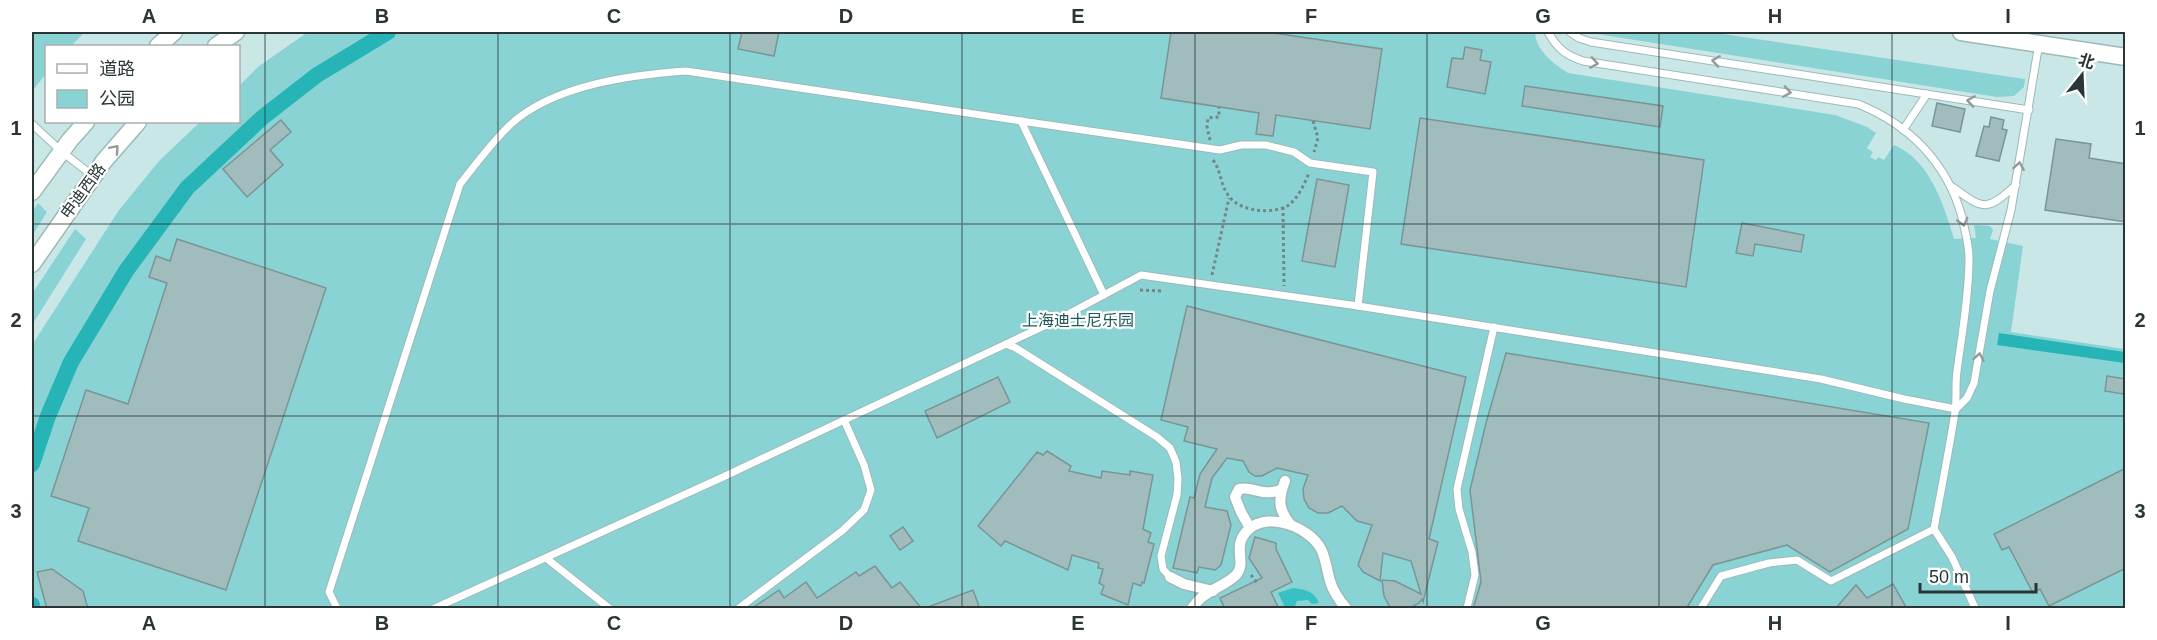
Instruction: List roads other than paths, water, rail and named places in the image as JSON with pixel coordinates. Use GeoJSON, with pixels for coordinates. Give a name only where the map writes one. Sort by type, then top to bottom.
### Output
{"type":"FeatureCollection","features":[{"type":"Feature","properties":{"kind":"street"},"geometry":{"type":"LineString","coordinates":[[159,45],[174,32]]}},
{"type":"Feature","properties":{"kind":"street"},"geometry":{"type":"LineString","coordinates":[[217,45],[236,32]]}},
{"type":"Feature","properties":{"kind":"street"},"geometry":{"type":"LineString","coordinates":[[1961,32],[2126,57]]}},
{"type":"Feature","properties":{"kind":"street"},"geometry":{"type":"LineString","coordinates":[[32,192],[61,151],[85,123]]}},
{"type":"Feature","properties":{"kind":"street","name":"申迪西路"},"geometry":{"type":"LineString","coordinates":[[32,264],[93,176],[137,123]]}},
{"type":"Feature","properties":{"kind":"street"},"geometry":{"type":"LineString","coordinates":[[1251,528],[1236,503],[1235,497],[1239,489],[1247,487],[1258,493],[1270,494],[1283,486],[1279,508],[1283,517],[1291,525],[1307,533],[1321,549],[1331,583],[1338,599],[1346,609]]}},
{"type":"Feature","properties":{"kind":"street"},"geometry":{"type":"LineString","coordinates":[[1192,609],[1201,597],[1237,575],[1240,567],[1241,539],[1251,528],[1270,522],[1291,525]]}},
{"type":"Feature","properties":{"kind":"street"},"geometry":{"type":"LineString","coordinates":[[1170,577],[1184,584],[1213,591]]}},
{"type":"Feature","properties":{"kind":"lane"},"geometry":{"type":"LineString","coordinates":[[1548,32],[1555,44],[1566,55],[1583,61],[1858,104],[1877,112],[1903,130],[1938,164],[1951,186],[1966,233],[1969,256],[1968,286],[1955,385],[1956,409],[1934,529],[1952,557],[1975,609]]}},
{"type":"Feature","properties":{"kind":"lane"},"geometry":{"type":"LineString","coordinates":[[1570,32],[1591,42],[2029,110]]}},
{"type":"Feature","properties":{"kind":"lane"},"geometry":{"type":"LineString","coordinates":[[1956,409],[1967,398],[1974,383],[1990,291],[2016,185],[2038,43]]}},
{"type":"Feature","properties":{"kind":"lane"},"geometry":{"type":"LineString","coordinates":[[337,609],[329,592],[460,184],[512,123],[554,96],[638,74],[686,71],[1220,150],[1241,144],[1266,145],[1294,152],[1310,163],[1373,172],[1359,306]]}},
{"type":"Feature","properties":{"kind":"lane"},"geometry":{"type":"LineString","coordinates":[[1903,130],[1927,94]]}},
{"type":"Feature","properties":{"kind":"lane"},"geometry":{"type":"LineString","coordinates":[[1021,121],[1104,295]]}},
{"type":"Feature","properties":{"kind":"lane"},"geometry":{"type":"LineString","coordinates":[[32,124],[93,176]]}},
{"type":"Feature","properties":{"kind":"lane"},"geometry":{"type":"LineString","coordinates":[[1951,186],[1979,205],[1988,205],[1997,203],[2016,185]]}},
{"type":"Feature","properties":{"kind":"lane"},"geometry":{"type":"LineString","coordinates":[[435,609],[1006,344],[1141,275],[1359,306],[1821,379],[1956,409]]}},
{"type":"Feature","properties":{"kind":"lane"},"geometry":{"type":"LineString","coordinates":[[1467,609],[1475,575],[1472,552],[1459,508],[1457,489],[1494,327]]}},
{"type":"Feature","properties":{"kind":"lane"},"geometry":{"type":"LineString","coordinates":[[1006,344],[1016,348],[1157,437],[1170,448],[1176,462],[1177,495],[1161,556],[1163,569],[1170,577]]}},
{"type":"Feature","properties":{"kind":"lane"},"geometry":{"type":"LineString","coordinates":[[740,609],[842,531],[864,510],[871,490],[864,465],[844,420]]}},
{"type":"Feature","properties":{"kind":"lane"},"geometry":{"type":"LineString","coordinates":[[1701,609],[1720,576],[1769,563],[1797,560],[1831,581],[1934,529]]}},
{"type":"Feature","properties":{"kind":"lane"},"geometry":{"type":"LineString","coordinates":[[546,558],[609,609]]}},
{"type":"Feature","properties":{"kind":"waterway"},"geometry":{"type":"LineString","coordinates":[[32,464],[48,416],[71,362],[126,271],[187,188],[263,117],[317,75],[388,32]]}},
{"type":"Feature","properties":{"kind":"park label","name":"上海迪士尼乐园"},"geometry":{"type":"Point","coordinates":[1078,320]}}]}
